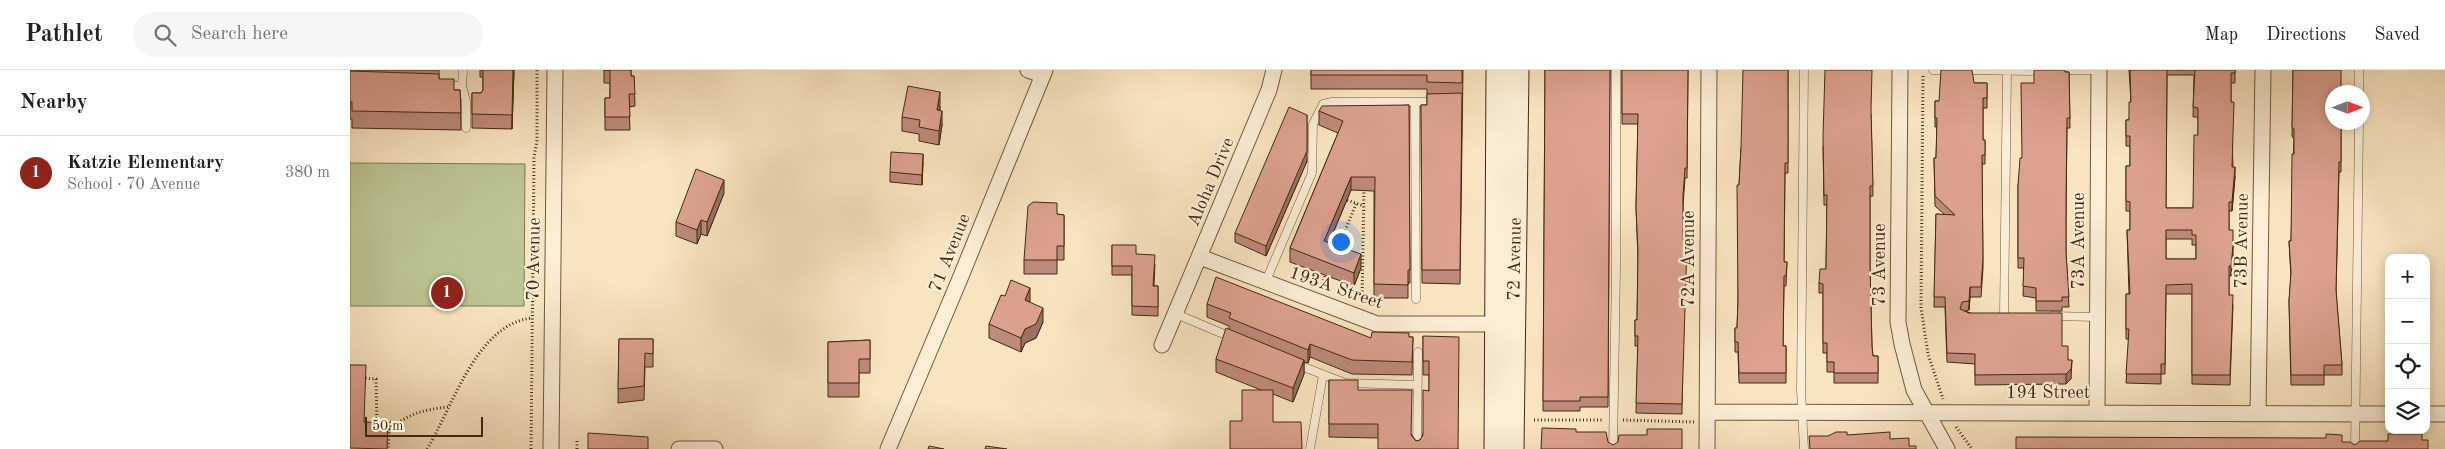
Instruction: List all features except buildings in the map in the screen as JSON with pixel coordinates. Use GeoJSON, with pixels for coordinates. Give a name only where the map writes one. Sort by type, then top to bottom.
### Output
{"type":"FeatureCollection","features":[{"type":"Feature","properties":{"kind":"main road","name":"72 Avenue"},"geometry":{"type":"LineString","coordinates":[[1494,449],[1497,70]]}},
{"type":"Feature","properties":{"kind":"main road"},"geometry":{"type":"LineString","coordinates":[[1507,70],[1506,174],[1516,212]]}},
{"type":"Feature","properties":{"kind":"main road","name":"72 Avenue"},"geometry":{"type":"LineString","coordinates":[[1513,449],[1518,70]]}},
{"type":"Feature","properties":{"kind":"street","name":"70 Avenue"},"geometry":{"type":"LineString","coordinates":[[551,449],[555,70]]}},
{"type":"Feature","properties":{"kind":"street"},"geometry":{"type":"LineString","coordinates":[[1028,70],[1044,73]]}},
{"type":"Feature","properties":{"kind":"street","name":"Aloha Drive"},"geometry":{"type":"LineString","coordinates":[[1162,345],[1269,90],[1274,70]]}},
{"type":"Feature","properties":{"kind":"street","name":"72A Avenue"},"geometry":{"type":"LineString","coordinates":[[1707,449],[1710,70]]}},
{"type":"Feature","properties":{"kind":"street","name":"73 Avenue"},"geometry":{"type":"LineString","coordinates":[[1900,70],[1898,322],[1914,390],[1947,449]]}},
{"type":"Feature","properties":{"kind":"street","name":"73A Avenue"},"geometry":{"type":"LineString","coordinates":[[2097,412],[2099,70]]}},
{"type":"Feature","properties":{"kind":"street","name":"73B Avenue"},"geometry":{"type":"LineString","coordinates":[[2258,413],[2263,70]]}},
{"type":"Feature","properties":{"kind":"street","name":"71 Avenue"},"geometry":{"type":"LineString","coordinates":[[888,449],[1044,73]]}},
{"type":"Feature","properties":{"kind":"street","name":"193A Street"},"geometry":{"type":"LineString","coordinates":[[1200,257],[1376,324],[1496,324]]}},
{"type":"Feature","properties":{"kind":"street","name":"194 Street"},"geometry":{"type":"LineString","coordinates":[[1707,412],[2385,414]]}},
{"type":"Feature","properties":{"kind":"street"},"geometry":{"type":"LineString","coordinates":[[2430,414],[2445,414]]}},
{"type":"Feature","properties":{"kind":"street"},"geometry":{"type":"LineString","coordinates":[[679,449],[715,449]]}},
{"type":"Feature","properties":{"kind":"lane"},"geometry":{"type":"LineString","coordinates":[[463,70],[462,86],[466,101],[466,128]]}},
{"type":"Feature","properties":{"kind":"lane"},"geometry":{"type":"LineString","coordinates":[[1612,449],[1616,270],[1616,70]]}},
{"type":"Feature","properties":{"kind":"lane"},"geometry":{"type":"LineString","coordinates":[[1804,70],[1802,412],[1804,449]]}},
{"type":"Feature","properties":{"kind":"lane"},"geometry":{"type":"LineString","coordinates":[[1933,70],[2099,70]]}},
{"type":"Feature","properties":{"kind":"lane"},"geometry":{"type":"LineString","coordinates":[[2359,85],[2360,70]]}},
{"type":"Feature","properties":{"kind":"lane"},"geometry":{"type":"LineString","coordinates":[[2004,315],[2006,71]]}},
{"type":"Feature","properties":{"kind":"lane"},"geometry":{"type":"LineString","coordinates":[[434,85],[462,86]]}},
{"type":"Feature","properties":{"kind":"lane"},"geometry":{"type":"LineString","coordinates":[[1265,283],[1312,173],[1313,124],[1323,104],[1332,102],[1450,102]]}},
{"type":"Feature","properties":{"kind":"lane"},"geometry":{"type":"LineString","coordinates":[[1415,102],[1416,299]]}},
{"type":"Feature","properties":{"kind":"lane"},"geometry":{"type":"LineString","coordinates":[[2355,449],[2359,130]]}},
{"type":"Feature","properties":{"kind":"lane"},"geometry":{"type":"LineString","coordinates":[[1179,308],[1181,316],[1243,342]]}},
{"type":"Feature","properties":{"kind":"lane"},"geometry":{"type":"LineString","coordinates":[[1994,315],[2013,315]]}},
{"type":"Feature","properties":{"kind":"lane"},"geometry":{"type":"LineString","coordinates":[[2040,316],[2098,317]]}},
{"type":"Feature","properties":{"kind":"lane"},"geometry":{"type":"LineString","coordinates":[[1417,449],[1418,352]]}},
{"type":"Feature","properties":{"kind":"lane"},"geometry":{"type":"LineString","coordinates":[[1287,361],[1345,383],[1417,385]]}},
{"type":"Feature","properties":{"kind":"lane"},"geometry":{"type":"LineString","coordinates":[[1310,449],[1323,375]]}},
{"type":"Feature","properties":{"kind":"path"},"geometry":{"type":"LineString","coordinates":[[531,449],[537,70]]}},
{"type":"Feature","properties":{"kind":"path"},"geometry":{"type":"LineString","coordinates":[[1923,70],[1921,308],[1928,354],[1945,405]]}},
{"type":"Feature","properties":{"kind":"path"},"geometry":{"type":"LineString","coordinates":[[1362,302],[1364,177]]}},
{"type":"Feature","properties":{"kind":"path"},"geometry":{"type":"LineString","coordinates":[[1339,199],[1364,206]]}},
{"type":"Feature","properties":{"kind":"path"},"geometry":{"type":"LineString","coordinates":[[1334,256],[1356,204]]}},
{"type":"Feature","properties":{"kind":"path"},"geometry":{"type":"LineString","coordinates":[[1321,287],[1331,264]]}},
{"type":"Feature","properties":{"kind":"path"},"geometry":{"type":"LineString","coordinates":[[1355,264],[1362,266]]}},
{"type":"Feature","properties":{"kind":"path"},"geometry":{"type":"LineString","coordinates":[[427,449],[472,363],[509,324],[532,318]]}},
{"type":"Feature","properties":{"kind":"path"},"geometry":{"type":"LineString","coordinates":[[359,378],[376,379],[377,422],[390,422],[388,449]]}},
{"type":"Feature","properties":{"kind":"path"},"geometry":{"type":"LineString","coordinates":[[389,429],[409,415],[422,410],[449,407]]}},
{"type":"Feature","properties":{"kind":"path"},"geometry":{"type":"LineString","coordinates":[[1957,430],[1964,436],[1972,449]]}},
{"type":"Feature","properties":{"kind":"path"},"geometry":{"type":"LineString","coordinates":[[577,441],[577,449]]}},
{"type":"Feature","properties":{"kind":"green space"},"geometry":{"type":"Polygon","coordinates":[[[350,163],[525,164],[524,306],[350,306],[350,163]]]}},
{"type":"Feature","properties":{"kind":"place","name":"Katzie Elementary"},"geometry":{"type":"Point","coordinates":[447,293]}}]}
